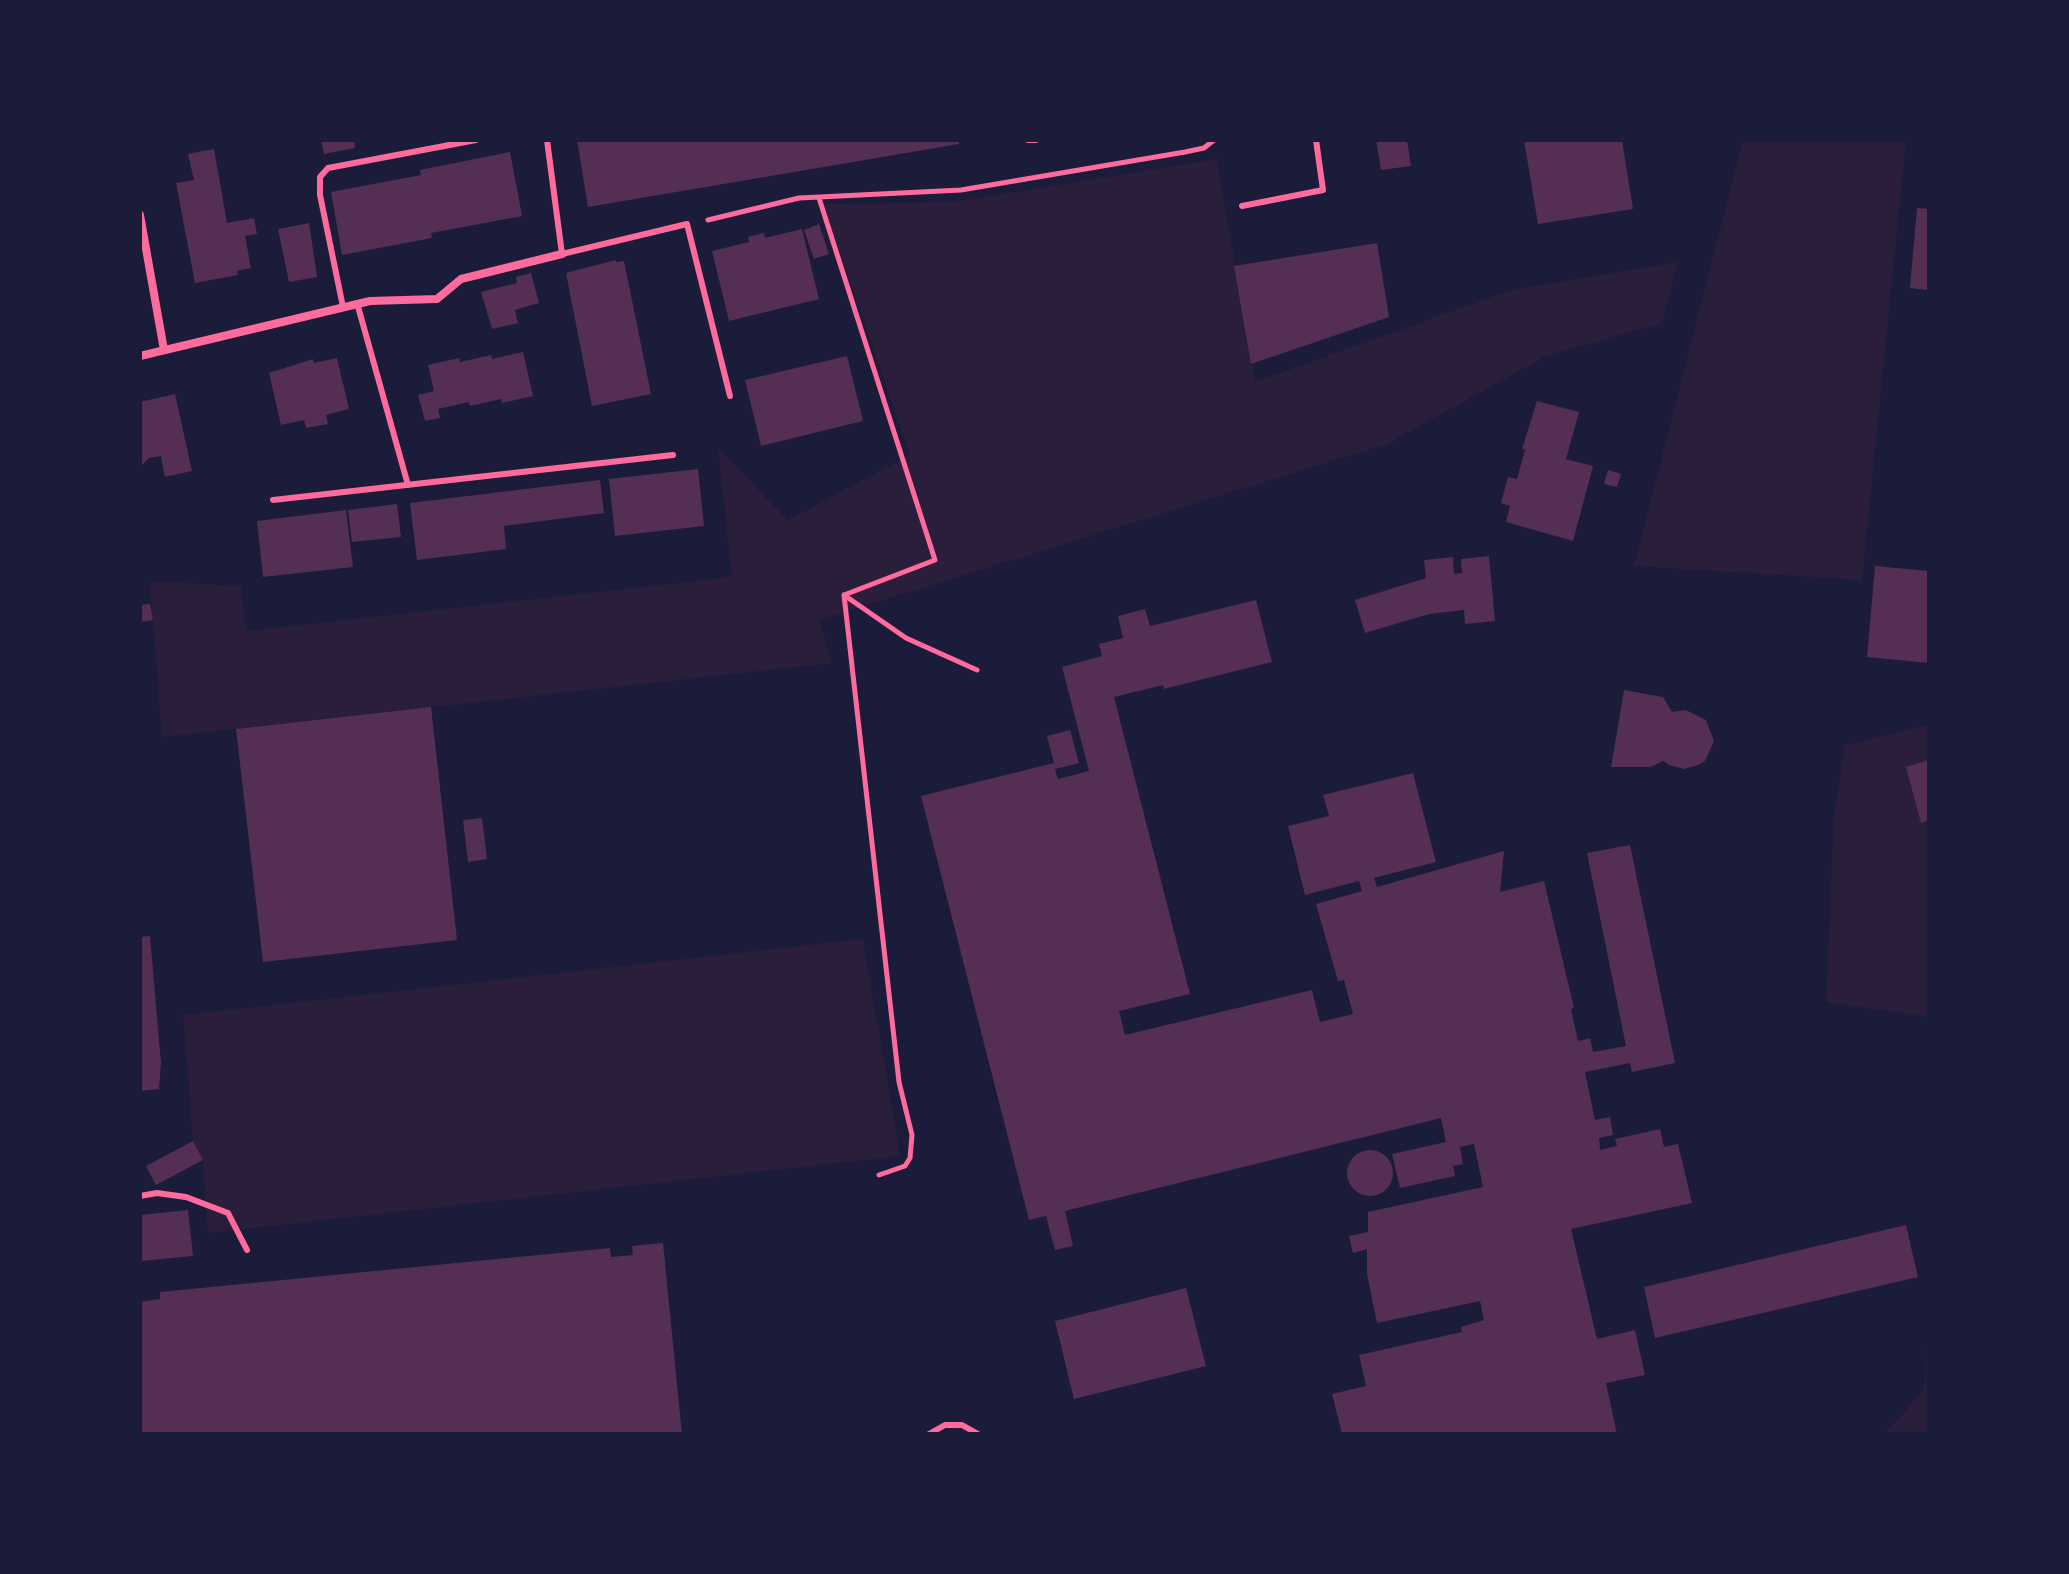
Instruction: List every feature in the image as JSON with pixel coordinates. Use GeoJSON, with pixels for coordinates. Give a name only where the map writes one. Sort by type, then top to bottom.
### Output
{"type":"FeatureCollection","features":[{"type":"Feature","properties":{"kind":"street"},"geometry":{"type":"LineString","coordinates":[[140,215],[164,350]]}},
{"type":"Feature","properties":{"kind":"street"},"geometry":{"type":"LineString","coordinates":[[140,356],[357,303],[437,299],[461,279],[562,254]]}},
{"type":"Feature","properties":{"kind":"lane"},"geometry":{"type":"LineString","coordinates":[[343,307],[320,195],[320,177],[328,168],[476,140]]}},
{"type":"Feature","properties":{"kind":"lane"},"geometry":{"type":"LineString","coordinates":[[547,140],[562,254],[687,224],[730,396]]}},
{"type":"Feature","properties":{"kind":"lane"},"geometry":{"type":"LineString","coordinates":[[1028,140],[1036,140]]}},
{"type":"Feature","properties":{"kind":"lane"},"geometry":{"type":"LineString","coordinates":[[1242,206],[1323,190],[1316,140]]}},
{"type":"Feature","properties":{"kind":"lane"},"geometry":{"type":"LineString","coordinates":[[357,303],[408,485]]}},
{"type":"Feature","properties":{"kind":"lane"},"geometry":{"type":"LineString","coordinates":[[273,500],[673,455]]}},
{"type":"Feature","properties":{"kind":"lane"},"geometry":{"type":"LineString","coordinates":[[140,1196],[157,1193],[186,1197],[228,1213],[247,1250]]}},
{"type":"Feature","properties":{"kind":"lane"},"geometry":{"type":"LineString","coordinates":[[929,1434],[945,1425],[962,1425],[978,1434]]}},
{"type":"Feature","properties":{"kind":"path"},"geometry":{"type":"LineString","coordinates":[[687,224],[799,198],[961,190],[1185,152],[1204,148],[1214,140]]}},
{"type":"Feature","properties":{"kind":"path"},"geometry":{"type":"LineString","coordinates":[[819,198],[935,560],[844,595]]}},
{"type":"Feature","properties":{"kind":"path"},"geometry":{"type":"LineString","coordinates":[[844,595],[906,638],[977,670]]}},
{"type":"Feature","properties":{"kind":"path"},"geometry":{"type":"LineString","coordinates":[[844,595],[899,1082],[912,1135],[910,1158],[905,1166],[879,1175]]}},
{"type":"Feature","properties":{"kind":"shaded area"},"geometry":{"type":"Polygon","coordinates":[[[1743,140],[1906,140],[1862,580],[1634,566],[1743,140]]]}},
{"type":"Feature","properties":{"kind":"shaded area"},"geometry":{"type":"Polygon","coordinates":[[[1217,159],[1255,382],[1511,290],[1678,262],[1662,323],[1546,356],[1387,444],[819,620],[832,663],[162,737],[150,581],[241,586],[246,631],[732,577],[718,448],[788,520],[910,455],[823,204],[953,202],[1217,159]]]}},
{"type":"Feature","properties":{"kind":"shaded area"},"geometry":{"type":"Polygon","coordinates":[[[1929,725],[1929,1017],[1826,1002],[1834,815],[1845,745],[1929,725]]]}},
{"type":"Feature","properties":{"kind":"shaded area"},"geometry":{"type":"Polygon","coordinates":[[[863,939],[900,1156],[208,1233],[203,1160],[193,1141],[183,1015],[863,939]]]}},
{"type":"Feature","properties":{"kind":"shaded area"},"geometry":{"type":"Polygon","coordinates":[[[1929,1316],[1929,1434],[1885,1434],[1924,1389],[1929,1316]]]}},
{"type":"Feature","properties":{"kind":"building"},"geometry":{"type":"Polygon","coordinates":[[[321,140],[354,140],[355,148],[324,154],[321,140]]]}},
{"type":"Feature","properties":{"kind":"building"},"geometry":{"type":"Polygon","coordinates":[[[577,140],[959,140],[959,144],[588,207],[577,140]]]}},
{"type":"Feature","properties":{"kind":"building"},"geometry":{"type":"Polygon","coordinates":[[[1376,140],[1407,140],[1411,166],[1381,170],[1376,140]]]}},
{"type":"Feature","properties":{"kind":"building"},"geometry":{"type":"Polygon","coordinates":[[[1524,140],[1622,140],[1633,209],[1538,224],[1524,140]]]}},
{"type":"Feature","properties":{"kind":"building"},"geometry":{"type":"Polygon","coordinates":[[[214,149],[227,223],[254,218],[257,234],[245,236],[251,268],[237,271],[238,275],[195,283],[176,183],[194,180],[188,154],[214,149]]]}},
{"type":"Feature","properties":{"kind":"building"},"geometry":{"type":"Polygon","coordinates":[[[510,152],[522,216],[431,233],[432,238],[342,255],[331,192],[421,175],[420,170],[510,152]]]}},
{"type":"Feature","properties":{"kind":"building"},"geometry":{"type":"Polygon","coordinates":[[[1917,208],[1929,209],[1929,290],[1910,288],[1917,208]]]}},
{"type":"Feature","properties":{"kind":"building"},"geometry":{"type":"Polygon","coordinates":[[[309,223],[317,277],[289,282],[278,229],[309,223]]]}},
{"type":"Feature","properties":{"kind":"building"},"geometry":{"type":"Polygon","coordinates":[[[819,224],[829,254],[814,259],[804,230],[819,224]]]}},
{"type":"Feature","properties":{"kind":"building"},"geometry":{"type":"Polygon","coordinates":[[[802,229],[819,299],[729,321],[712,251],[749,242],[748,237],[764,233],[765,238],[802,229]]]}},
{"type":"Feature","properties":{"kind":"building"},"geometry":{"type":"Polygon","coordinates":[[[1377,243],[1389,317],[1251,364],[1234,266],[1377,243]]]}},
{"type":"Feature","properties":{"kind":"building"},"geometry":{"type":"Polygon","coordinates":[[[616,260],[624,261],[651,394],[592,406],[566,273],[616,260]]]}},
{"type":"Feature","properties":{"kind":"building"},"geometry":{"type":"Polygon","coordinates":[[[531,273],[539,303],[515,310],[518,323],[492,329],[481,292],[517,283],[516,277],[531,273]]]}},
{"type":"Feature","properties":{"kind":"building"},"geometry":{"type":"Polygon","coordinates":[[[523,352],[533,396],[470,406],[469,402],[438,409],[440,418],[425,421],[418,395],[434,391],[428,365],[491,355],[492,359],[523,352]]]}},
{"type":"Feature","properties":{"kind":"building"},"geometry":{"type":"Polygon","coordinates":[[[847,356],[863,421],[761,446],[745,380],[847,356]]]}},
{"type":"Feature","properties":{"kind":"building"},"geometry":{"type":"Polygon","coordinates":[[[337,358],[349,409],[326,415],[328,424],[306,428],[304,420],[281,425],[269,373],[313,359],[314,363],[337,358]]]}},
{"type":"Feature","properties":{"kind":"building"},"geometry":{"type":"Polygon","coordinates":[[[175,394],[192,471],[165,477],[161,456],[149,458],[140,467],[140,402],[175,394]]]}},
{"type":"Feature","properties":{"kind":"building"},"geometry":{"type":"Polygon","coordinates":[[[1537,401],[1579,412],[1566,459],[1593,466],[1573,541],[1506,522],[1510,506],[1501,503],[1508,477],[1517,479],[1525,450],[1522,449],[1537,401]]]}},
{"type":"Feature","properties":{"kind":"building"},"geometry":{"type":"Polygon","coordinates":[[[698,469],[704,526],[615,536],[609,479],[698,469]]]}},
{"type":"Feature","properties":{"kind":"building"},"geometry":{"type":"Polygon","coordinates":[[[1608,470],[1621,474],[1617,487],[1604,484],[1608,470]]]}},
{"type":"Feature","properties":{"kind":"building"},"geometry":{"type":"Polygon","coordinates":[[[600,480],[604,513],[504,526],[506,549],[417,560],[410,503],[600,480]]]}},
{"type":"Feature","properties":{"kind":"building"},"geometry":{"type":"Polygon","coordinates":[[[397,504],[401,537],[352,542],[348,510],[397,504]]]}},
{"type":"Feature","properties":{"kind":"building"},"geometry":{"type":"Polygon","coordinates":[[[346,510],[353,567],[263,577],[257,521],[346,510]]]}},
{"type":"Feature","properties":{"kind":"building"},"geometry":{"type":"Polygon","coordinates":[[[1489,556],[1495,621],[1465,624],[1464,610],[1429,614],[1365,633],[1355,600],[1426,578],[1424,560],[1453,557],[1454,574],[1462,573],[1461,559],[1489,556]]]}},
{"type":"Feature","properties":{"kind":"building"},"geometry":{"type":"Polygon","coordinates":[[[1875,566],[1929,571],[1929,663],[1867,657],[1875,566]]]}},
{"type":"Feature","properties":{"kind":"building"},"geometry":{"type":"Polygon","coordinates":[[[1256,600],[1272,662],[1164,689],[1163,685],[1114,697],[1190,994],[1119,1011],[1125,1035],[1312,990],[1320,1022],[1353,1014],[1344,980],[1338,981],[1316,904],[1362,891],[1359,881],[1305,895],[1288,826],[1329,816],[1323,795],[1413,773],[1436,862],[1374,878],[1377,887],[1504,851],[1500,892],[1544,881],[1574,1008],[1571,1009],[1578,1041],[1590,1038],[1593,1052],[1626,1046],[1587,853],[1630,845],[1675,1063],[1632,1072],[1630,1063],[1585,1072],[1595,1120],[1610,1117],[1613,1135],[1599,1138],[1600,1150],[1617,1146],[1615,1139],[1660,1129],[1664,1147],[1678,1144],[1692,1203],[1571,1229],[1597,1339],[1635,1330],[1645,1375],[1606,1383],[1617,1434],[1342,1434],[1332,1394],[1366,1386],[1359,1355],[1462,1332],[1461,1327],[1484,1320],[1480,1301],[1377,1323],[1367,1274],[1367,1249],[1353,1253],[1349,1236],[1368,1232],[1368,1212],[1483,1187],[1474,1144],[1460,1147],[1463,1164],[1453,1166],[1455,1176],[1400,1188],[1392,1154],[1446,1142],[1441,1118],[1065,1211],[1073,1246],[1055,1250],[1046,1216],[1029,1220],[921,796],[1054,763],[1047,736],[1070,730],[1079,763],[1055,769],[1058,779],[1089,771],[1062,667],[1102,656],[1099,644],[1123,638],[1118,616],[1145,609],[1150,626],[1256,600]]]}},
{"type":"Feature","properties":{"kind":"building"},"geometry":{"type":"Polygon","coordinates":[[[150,604],[153,620],[140,622],[140,605],[150,604]]]}},
{"type":"Feature","properties":{"kind":"building"},"geometry":{"type":"Polygon","coordinates":[[[1624,690],[1663,697],[1672,712],[1686,710],[1706,720],[1714,741],[1705,761],[1684,769],[1663,761],[1651,767],[1611,767],[1624,690]]]}},
{"type":"Feature","properties":{"kind":"building"},"geometry":{"type":"Polygon","coordinates":[[[431,707],[457,940],[263,962],[236,729],[431,707]]]}},
{"type":"Feature","properties":{"kind":"building"},"geometry":{"type":"Polygon","coordinates":[[[1929,760],[1929,820],[1921,823],[1906,767],[1929,760]]]}},
{"type":"Feature","properties":{"kind":"building"},"geometry":{"type":"Polygon","coordinates":[[[482,818],[487,859],[468,862],[463,820],[482,818]]]}},
{"type":"Feature","properties":{"kind":"building"},"geometry":{"type":"Polygon","coordinates":[[[150,936],[161,1063],[159,1089],[140,1091],[140,937],[150,936]]]}},
{"type":"Feature","properties":{"kind":"building"},"geometry":{"type":"Polygon","coordinates":[[[193,1141],[203,1160],[156,1185],[146,1166],[193,1141]]]}},
{"type":"Feature","properties":{"kind":"building"},"geometry":{"type":"Polygon","coordinates":[[[1370,1150],[1387,1156],[1393,1173],[1387,1190],[1370,1196],[1353,1190],[1347,1173],[1353,1156],[1370,1150]]]}},
{"type":"Feature","properties":{"kind":"building"},"geometry":{"type":"Polygon","coordinates":[[[188,1210],[193,1256],[142,1261],[140,1215],[188,1210]]]}},
{"type":"Feature","properties":{"kind":"building"},"geometry":{"type":"Polygon","coordinates":[[[1906,1225],[1918,1277],[1655,1338],[1644,1287],[1906,1225]]]}},
{"type":"Feature","properties":{"kind":"building"},"geometry":{"type":"Polygon","coordinates":[[[663,1243],[682,1434],[141,1434],[140,1302],[160,1299],[160,1292],[610,1248],[611,1257],[633,1255],[632,1246],[663,1243]]]}},
{"type":"Feature","properties":{"kind":"building"},"geometry":{"type":"Polygon","coordinates":[[[1186,1288],[1206,1366],[1074,1399],[1055,1321],[1186,1288]]]}}]}
